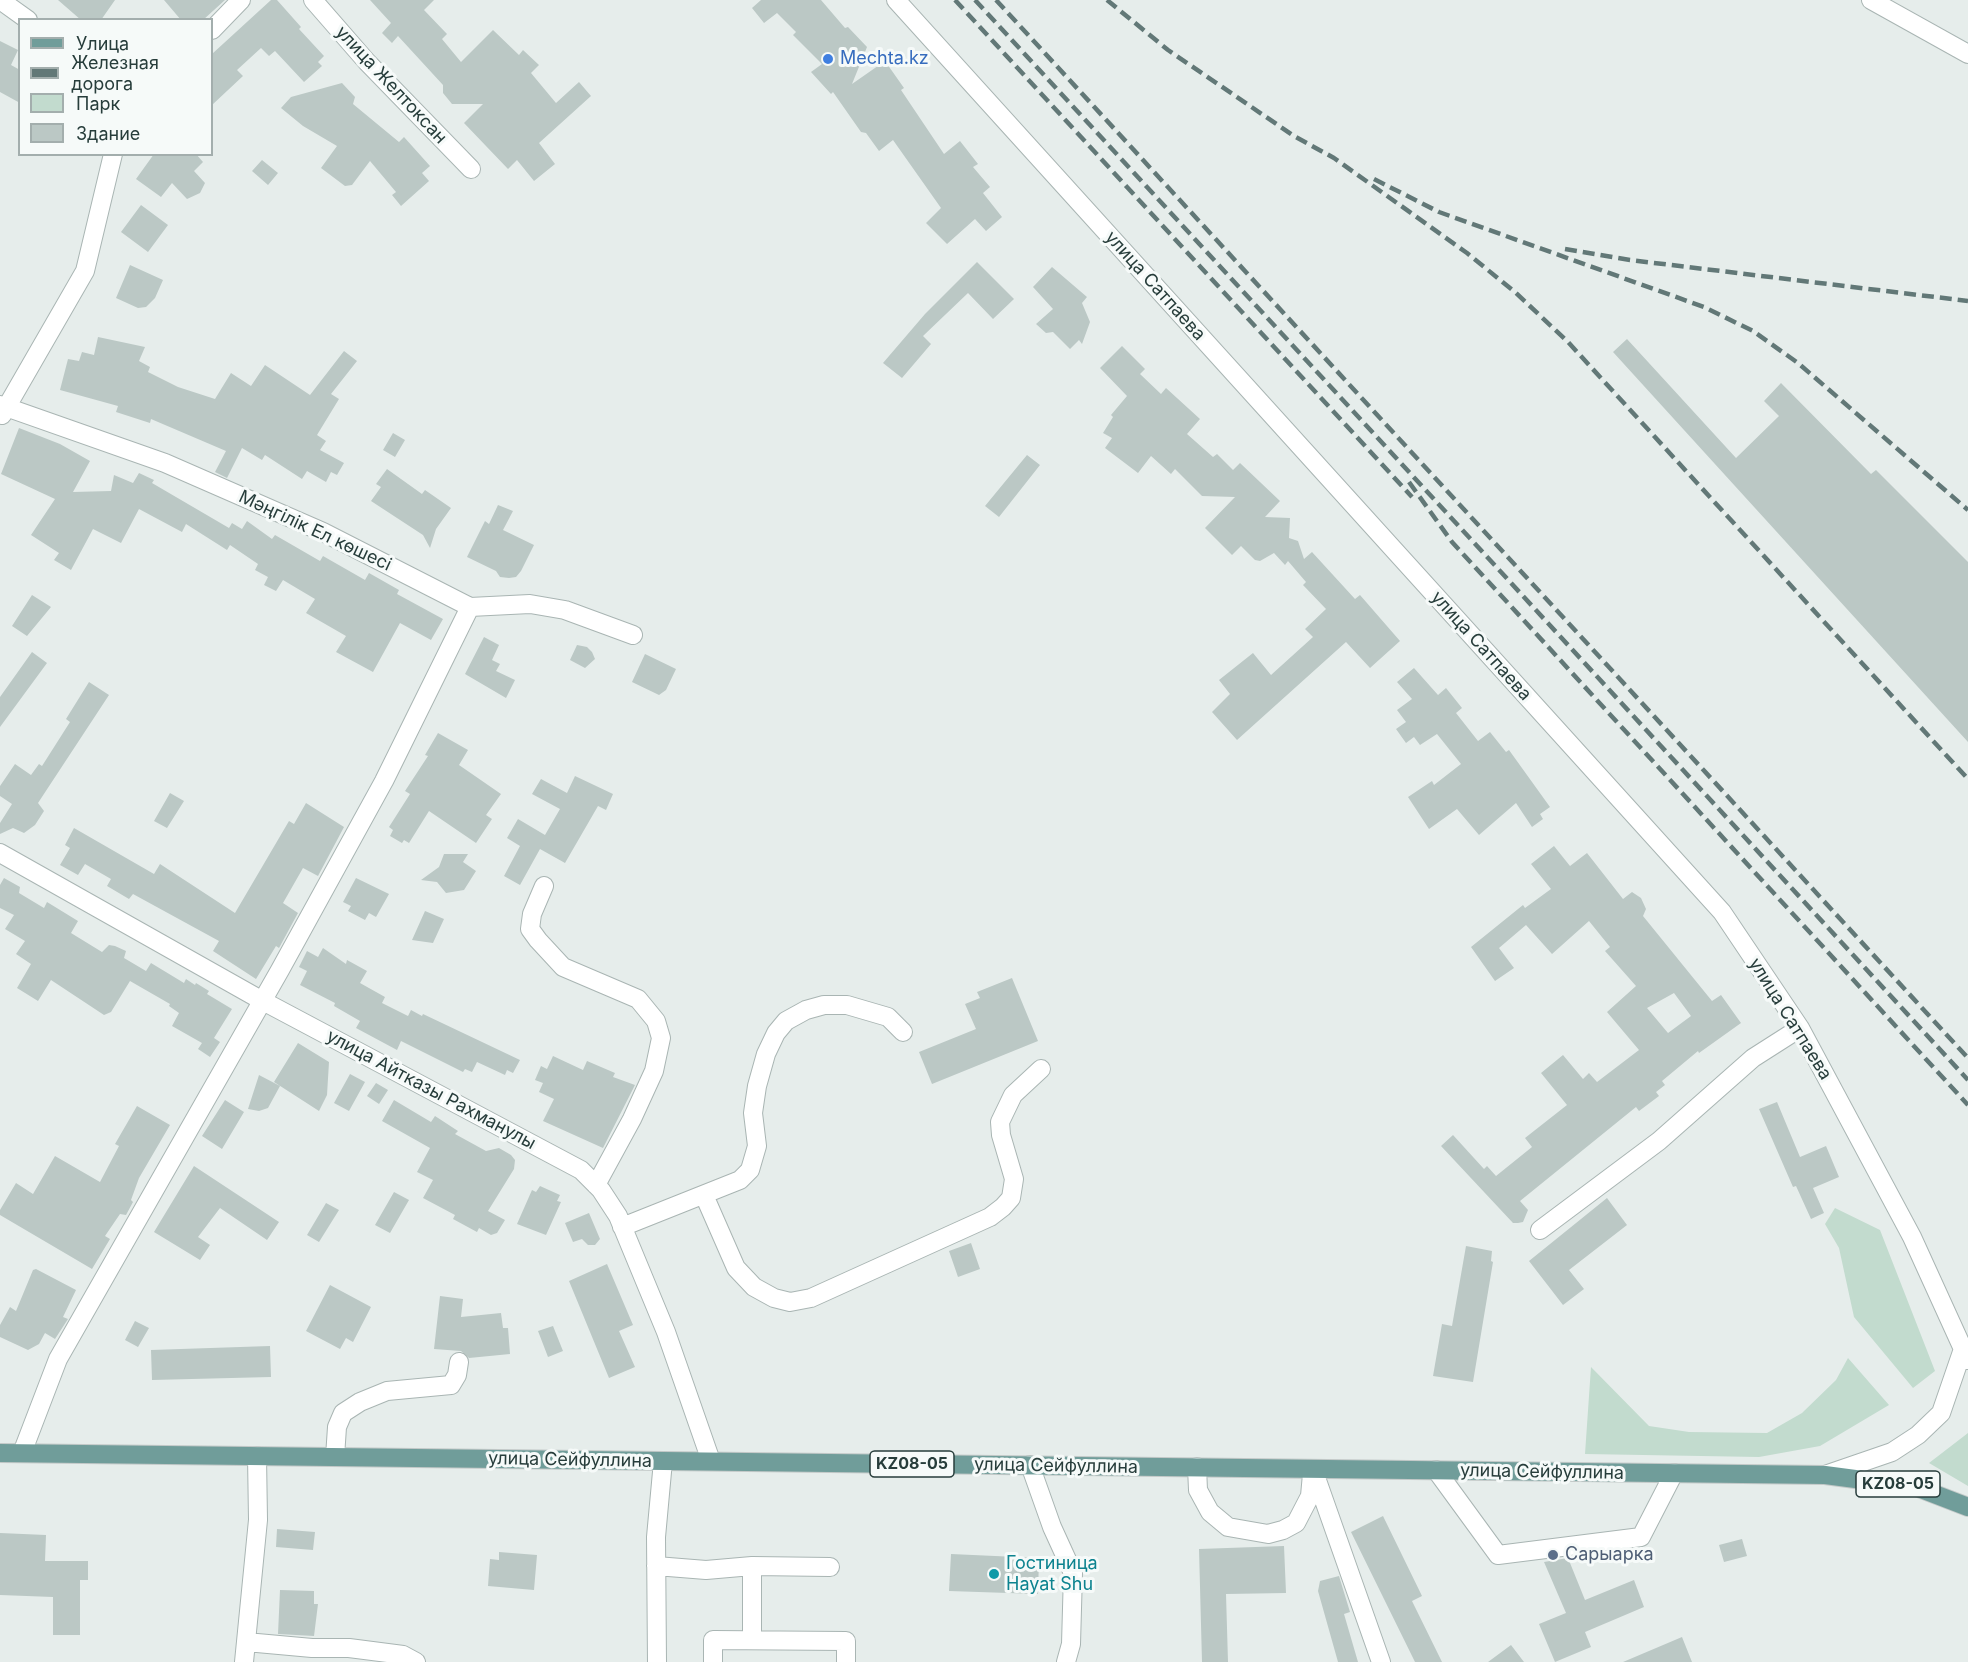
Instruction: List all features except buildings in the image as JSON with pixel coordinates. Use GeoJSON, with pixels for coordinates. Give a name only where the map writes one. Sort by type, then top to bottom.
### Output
{"type":"FeatureCollection","features":[{"type":"Feature","properties":{"kind":"main road","name":"улица Сейфуллина"},"geometry":{"type":"LineString","coordinates":[[0,1453],[1825,1475]]}},
{"type":"Feature","properties":{"kind":"main road","name":"KZ08-05"},"geometry":{"type":"LineString","coordinates":[[1825,1475],[1916,1487],[1968,1507]]}},
{"type":"Feature","properties":{"kind":"street"},"geometry":{"type":"LineString","coordinates":[[0,0],[24,18]]}},
{"type":"Feature","properties":{"kind":"street"},"geometry":{"type":"LineString","coordinates":[[213,29],[241,0]]}},
{"type":"Feature","properties":{"kind":"street","name":"улица Желтоксан"},"geometry":{"type":"LineString","coordinates":[[313,0],[367,62],[471,169]]}},
{"type":"Feature","properties":{"kind":"street","name":"улица Сатпаева"},"geometry":{"type":"LineString","coordinates":[[896,0],[1722,912],[1800,1028],[1912,1237],[1965,1354]]}},
{"type":"Feature","properties":{"kind":"street"},"geometry":{"type":"LineString","coordinates":[[1871,0],[1968,54]]}},
{"type":"Feature","properties":{"kind":"street"},"geometry":{"type":"LineString","coordinates":[[2,410],[85,271],[113,156]]}},
{"type":"Feature","properties":{"kind":"street","name":"Мәңгілік Ел көшесі"},"geometry":{"type":"LineString","coordinates":[[2,410],[165,463],[323,531],[470,607]]}},
{"type":"Feature","properties":{"kind":"street"},"geometry":{"type":"LineString","coordinates":[[22,1453],[58,1359],[280,970],[384,781],[470,607],[530,604],[565,610],[633,634]]}},
{"type":"Feature","properties":{"kind":"street","name":"улица Айтказы Рахманулы"},"geometry":{"type":"LineString","coordinates":[[0,853],[261,1000],[581,1170],[596,1185],[618,1216],[666,1332],[711,1461]]}},
{"type":"Feature","properties":{"kind":"street"},"geometry":{"type":"LineString","coordinates":[[544,886],[532,914],[530,929],[538,940],[563,968],[638,999],[656,1021],[661,1038],[649,1081],[596,1185]]}},
{"type":"Feature","properties":{"kind":"street"},"geometry":{"type":"LineString","coordinates":[[622,1227],[740,1180],[752,1165],[757,1146],[753,1113],[757,1086],[766,1054],[776,1033],[786,1021],[806,1010],[824,1005],[847,1005],[888,1017],[903,1032]]}},
{"type":"Feature","properties":{"kind":"street"},"geometry":{"type":"LineString","coordinates":[[1540,1230],[1659,1141],[1753,1058],[1800,1028]]}},
{"type":"Feature","properties":{"kind":"street"},"geometry":{"type":"LineString","coordinates":[[704,1195],[736,1268],[754,1287],[774,1298],[790,1302],[811,1298],[990,1217],[1003,1207],[1011,1198],[1014,1179],[1001,1135],[1000,1122],[1013,1095],[1041,1069]]}},
{"type":"Feature","properties":{"kind":"street"},"geometry":{"type":"LineString","coordinates":[[1825,1475],[1892,1452],[1918,1435],[1941,1413],[1965,1354]]}},
{"type":"Feature","properties":{"kind":"street"},"geometry":{"type":"LineString","coordinates":[[335,1457],[337,1427],[343,1413],[360,1402],[387,1391],[451,1385],[457,1375],[459,1362]]}},
{"type":"Feature","properties":{"kind":"street"},"geometry":{"type":"LineString","coordinates":[[244,1662],[258,1520],[257,1456]]}},
{"type":"Feature","properties":{"kind":"street"},"geometry":{"type":"LineString","coordinates":[[657,1662],[656,1566],[663,1461]]}},
{"type":"Feature","properties":{"kind":"street"},"geometry":{"type":"LineString","coordinates":[[1030,1465],[1052,1527],[1073,1573],[1071,1644],[1066,1662]]}},
{"type":"Feature","properties":{"kind":"street"},"geometry":{"type":"LineString","coordinates":[[1197,1467],[1198,1490],[1210,1512],[1228,1527],[1268,1534],[1296,1523],[1310,1496],[1313,1469]]}},
{"type":"Feature","properties":{"kind":"street"},"geometry":{"type":"LineString","coordinates":[[1313,1469],[1381,1662]]}},
{"type":"Feature","properties":{"kind":"street"},"geometry":{"type":"LineString","coordinates":[[1436,1470],[1498,1555],[1641,1538],[1674,1473]]}},
{"type":"Feature","properties":{"kind":"street"},"geometry":{"type":"LineString","coordinates":[[656,1566],[706,1570],[752,1566],[830,1567]]}},
{"type":"Feature","properties":{"kind":"street"},"geometry":{"type":"LineString","coordinates":[[752,1566],[752,1640]]}},
{"type":"Feature","properties":{"kind":"street"},"geometry":{"type":"LineString","coordinates":[[713,1662],[713,1640],[846,1641],[846,1662]]}},
{"type":"Feature","properties":{"kind":"street"},"geometry":{"type":"LineString","coordinates":[[246,1642],[360,1649],[404,1655],[416,1662]]}},
{"type":"Feature","properties":{"kind":"green space"},"geometry":{"type":"Polygon","coordinates":[[[1835,1208],[1880,1230],[1935,1371],[1913,1388],[1854,1317],[1839,1248],[1825,1224],[1835,1208]]]}},
{"type":"Feature","properties":{"kind":"green space"},"geometry":{"type":"Polygon","coordinates":[[[1848,1358],[1889,1405],[1820,1446],[1759,1457],[1585,1454],[1591,1367],[1649,1426],[1689,1432],[1767,1433],[1802,1413],[1836,1380],[1848,1358]]]}},
{"type":"Feature","properties":{"kind":"green space"},"geometry":{"type":"Polygon","coordinates":[[[1968,1433],[1968,1486],[1929,1463],[1968,1433]]]}},
{"type":"Feature","properties":{"kind":"railway"},"geometry":{"type":"LineString","coordinates":[[955,0],[1412,497]]}},
{"type":"Feature","properties":{"kind":"railway"},"geometry":{"type":"LineString","coordinates":[[975,0],[1968,1080]]}},
{"type":"Feature","properties":{"kind":"railway"},"geometry":{"type":"LineString","coordinates":[[996,0],[1968,1058]]}},
{"type":"Feature","properties":{"kind":"railway"},"geometry":{"type":"LineString","coordinates":[[1107,0],[1168,50],[1294,136],[1334,158],[1467,253],[1516,293],[1568,342],[1968,779]]}},
{"type":"Feature","properties":{"kind":"railway"},"geometry":{"type":"LineString","coordinates":[[1374,179],[1439,212],[1704,307],[1753,331],[1798,363],[1968,510]]}},
{"type":"Feature","properties":{"kind":"railway"},"geometry":{"type":"LineString","coordinates":[[1565,249],[1630,260],[1968,301]]}},
{"type":"Feature","properties":{"kind":"railway"},"geometry":{"type":"LineString","coordinates":[[1409,482],[1452,542],[1968,1105]]}},
{"type":"Feature","properties":{"kind":"place","name":"Mechta.kz"},"geometry":{"type":"Point","coordinates":[828,59]}},
{"type":"Feature","properties":{"kind":"place","name":"Сарыарка"},"geometry":{"type":"Point","coordinates":[1553,1555]}},
{"type":"Feature","properties":{"kind":"place","name":"Гостиница Hayat Shu"},"geometry":{"type":"Point","coordinates":[994,1574]}}]}
